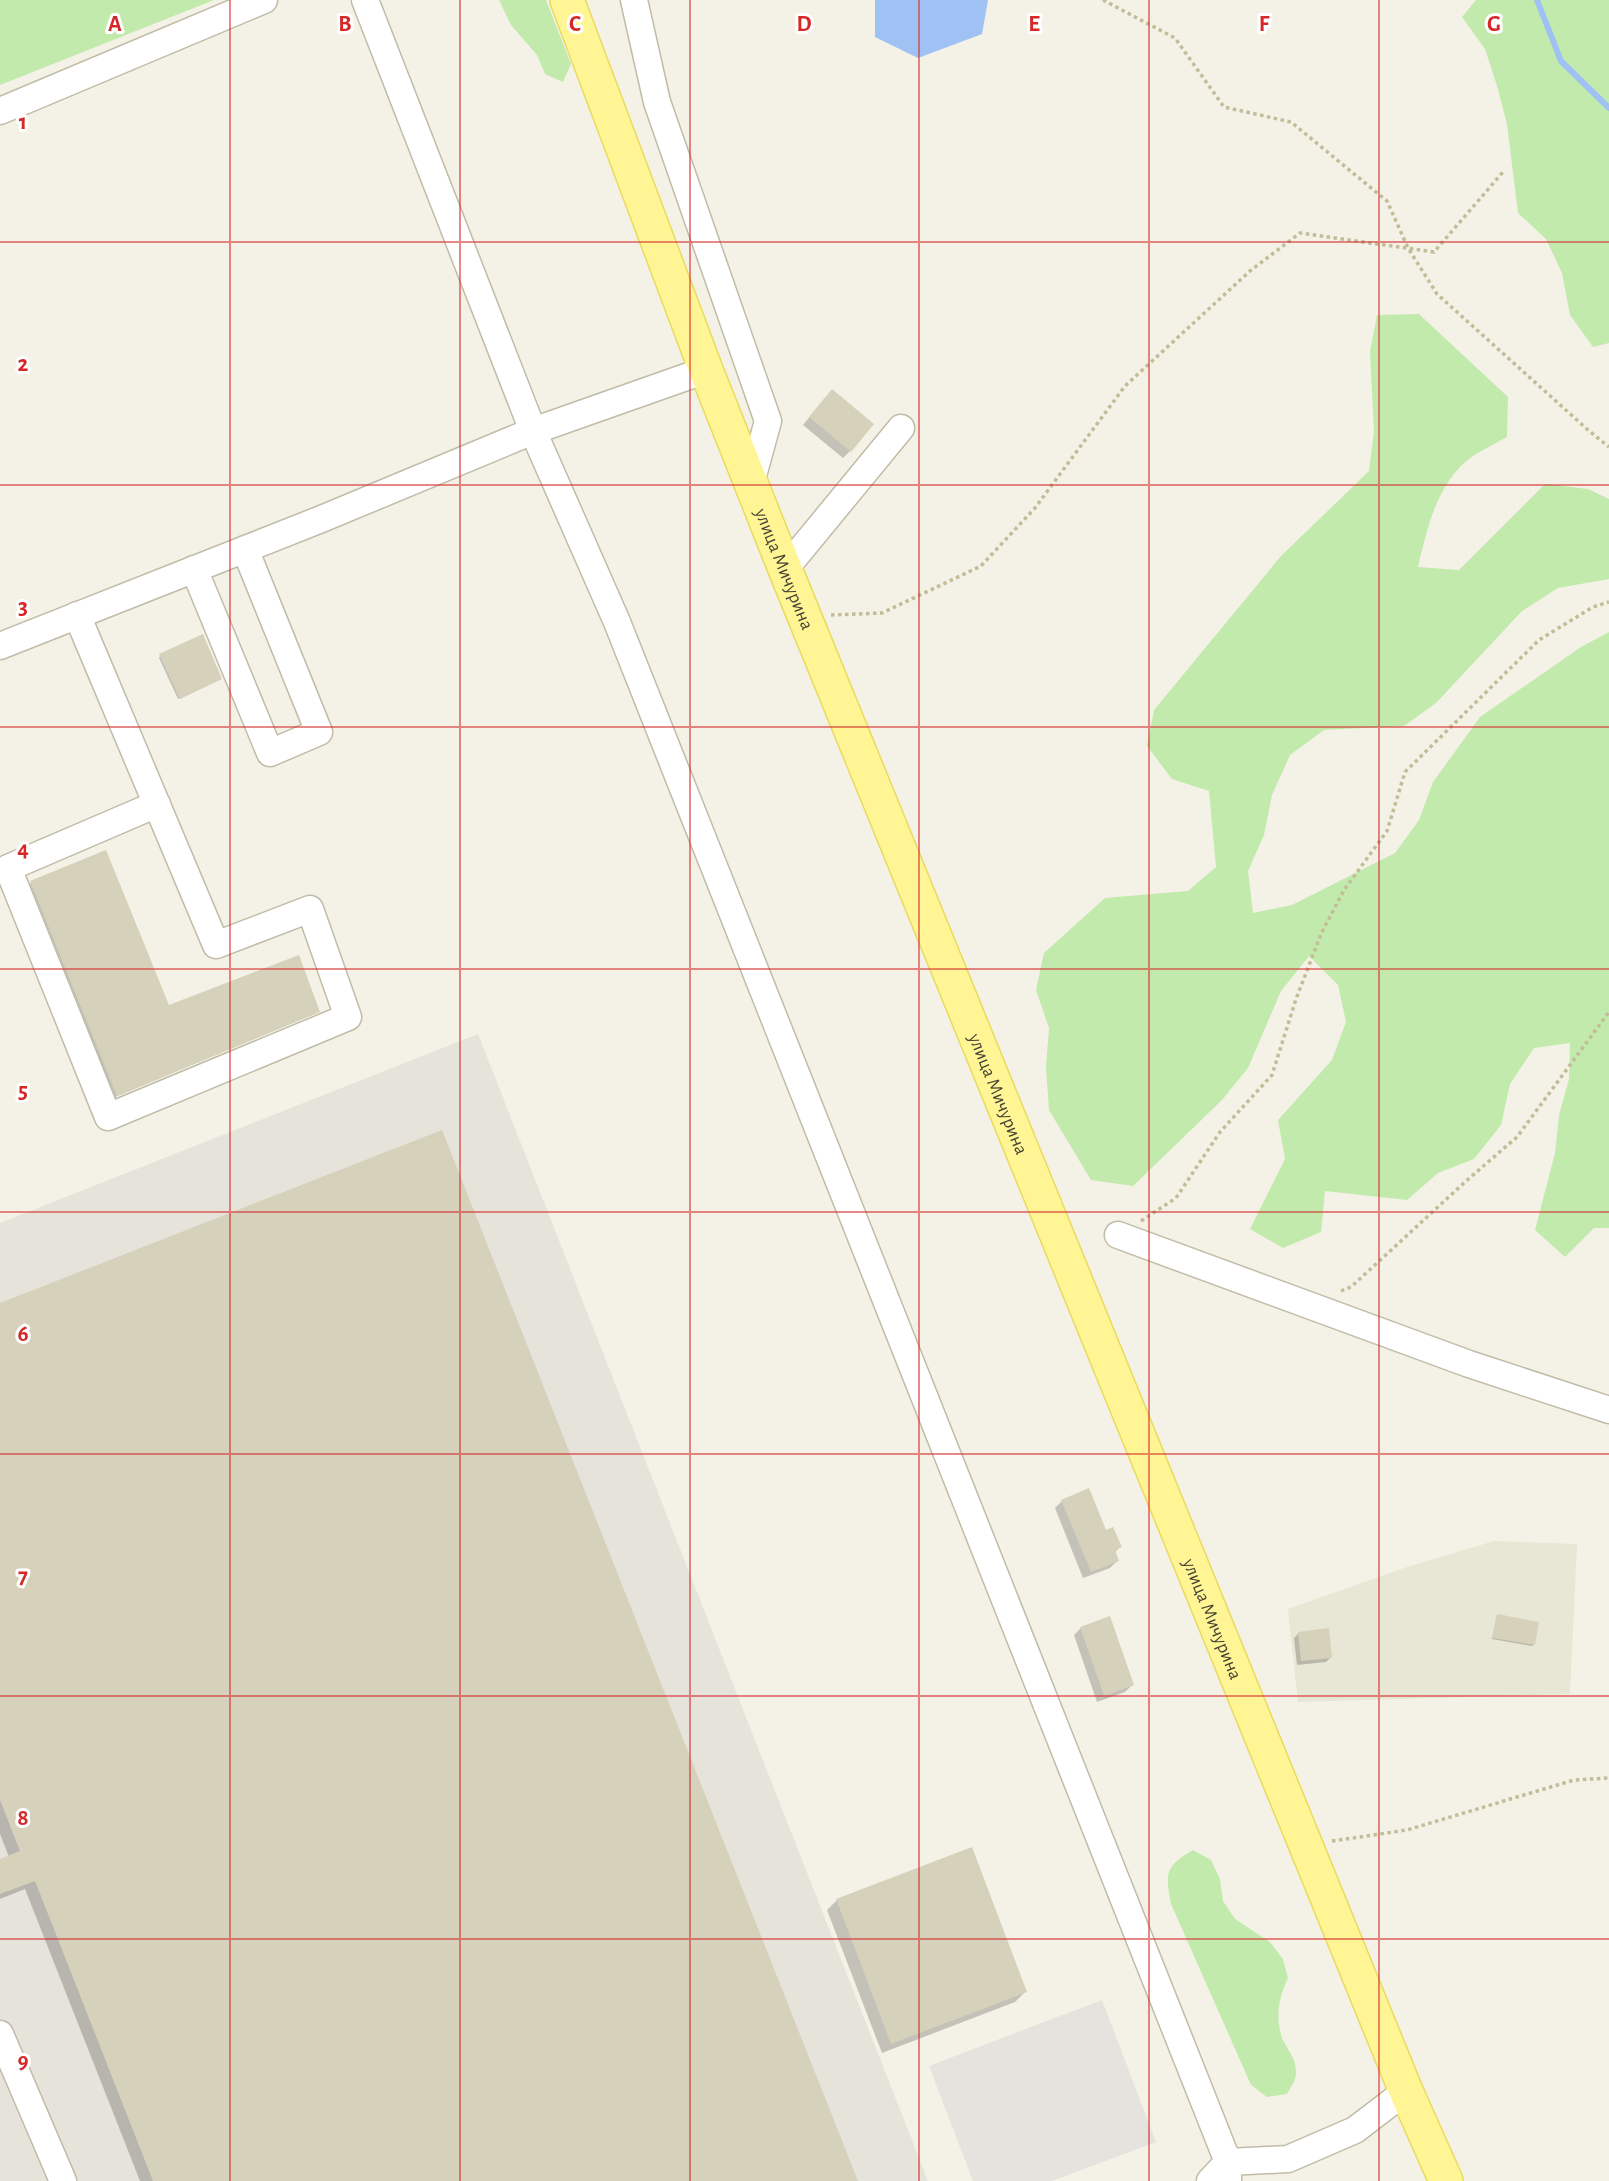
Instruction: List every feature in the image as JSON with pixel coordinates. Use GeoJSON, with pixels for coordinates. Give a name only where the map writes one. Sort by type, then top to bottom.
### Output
{"type":"FeatureCollection","features":[{"type":"Feature","properties":{"kind":"main road","name":"улица Мичурина"},"geometry":{"type":"LineString","coordinates":[[567,0],[706,370],[785,569],[1406,2091],[1446,2181]]}},
{"type":"Feature","properties":{"kind":"lane"},"geometry":{"type":"LineString","coordinates":[[0,111],[264,0]]}},
{"type":"Feature","properties":{"kind":"lane"},"geometry":{"type":"LineString","coordinates":[[345,0],[376,30]]}},
{"type":"Feature","properties":{"kind":"lane"},"geometry":{"type":"LineString","coordinates":[[365,0],[533,432],[622,635],[1228,2171]]}},
{"type":"Feature","properties":{"kind":"lane"},"geometry":{"type":"LineString","coordinates":[[634,0],[657,102],[768,421],[751,483]]}},
{"type":"Feature","properties":{"kind":"lane"},"geometry":{"type":"LineString","coordinates":[[0,646],[533,432],[706,370]]}},
{"type":"Feature","properties":{"kind":"lane"},"geometry":{"type":"LineString","coordinates":[[785,569],[901,428]]}},
{"type":"Feature","properties":{"kind":"lane"},"geometry":{"type":"LineString","coordinates":[[194,569],[271,753],[319,732],[245,549]]}},
{"type":"Feature","properties":{"kind":"lane"},"geometry":{"type":"LineString","coordinates":[[77,615],[157,804],[216,945],[310,909],[348,1017],[108,1117],[8,868],[157,804]]}},
{"type":"Feature","properties":{"kind":"lane"},"geometry":{"type":"LineString","coordinates":[[1118,1235],[1469,1364],[1609,1410]]}},
{"type":"Feature","properties":{"kind":"lane"},"geometry":{"type":"LineString","coordinates":[[0,2034],[63,2181]]}},
{"type":"Feature","properties":{"kind":"lane"},"geometry":{"type":"LineString","coordinates":[[1210,2181],[1228,2171],[1288,2159],[1355,2130],[1406,2091]]}},
{"type":"Feature","properties":{"kind":"path"},"geometry":{"type":"LineString","coordinates":[[1103,0],[1175,38],[1224,107],[1291,122],[1387,201],[1408,248],[1437,294],[1609,447]]}},
{"type":"Feature","properties":{"kind":"path"},"geometry":{"type":"LineString","coordinates":[[804,616],[882,612],[981,566],[1035,508],[1125,386],[1250,271],[1300,233],[1434,253],[1503,172]]}},
{"type":"Feature","properties":{"kind":"path"},"geometry":{"type":"LineString","coordinates":[[1118,1235],[1176,1198],[1220,1132],[1272,1075],[1296,999],[1321,934],[1344,890],[1387,831],[1405,772],[1539,640],[1593,607],[1609,601]]}},
{"type":"Feature","properties":{"kind":"path"},"geometry":{"type":"LineString","coordinates":[[1311,1305],[1351,1287],[1517,1137],[1609,1012]]}},
{"type":"Feature","properties":{"kind":"path"},"geometry":{"type":"LineString","coordinates":[[1307,1845],[1407,1830],[1574,1780],[1609,1777]]}},
{"type":"Feature","properties":{"kind":"shaded area"},"geometry":{"type":"Polygon","coordinates":[[[478,1034],[928,2181],[0,2181],[0,1223],[478,1034]]]}},
{"type":"Feature","properties":{"kind":"shaded area"},"geometry":{"type":"Polygon","coordinates":[[[1494,1541],[1577,1544],[1570,1694],[1298,1702],[1288,1609],[1404,1568],[1494,1541]]]}},
{"type":"Feature","properties":{"kind":"shaded area"},"geometry":{"type":"Polygon","coordinates":[[[1102,2000],[1156,2142],[1052,2181],[973,2181],[929,2066],[1102,2000]]]}},
{"type":"Feature","properties":{"kind":"green space"},"geometry":{"type":"Polygon","coordinates":[[[0,0],[214,0],[0,85],[0,0]]]}},
{"type":"Feature","properties":{"kind":"green space"},"geometry":{"type":"Polygon","coordinates":[[[499,0],[546,0],[571,64],[563,82],[545,74],[537,55],[511,25],[499,0]]]}},
{"type":"Feature","properties":{"kind":"green space"},"geometry":{"type":"Polygon","coordinates":[[[1476,0],[1609,0],[1609,343],[1593,347],[1570,315],[1562,273],[1546,239],[1518,213],[1507,124],[1497,86],[1485,49],[1462,17],[1476,0]]]}},
{"type":"Feature","properties":{"kind":"green space"},"geometry":{"type":"Polygon","coordinates":[[[1419,314],[1508,397],[1507,437],[1473,456],[1451,478],[1430,521],[1418,567],[1459,570],[1545,484],[1588,489],[1609,499],[1609,579],[1558,588],[1522,611],[1436,703],[1404,726],[1324,730],[1290,755],[1272,795],[1264,835],[1248,871],[1253,913],[1292,905],[1395,853],[1419,820],[1433,782],[1480,717],[1581,647],[1609,632],[1609,1228],[1594,1228],[1565,1257],[1535,1230],[1555,1153],[1559,1115],[1569,1079],[1570,1043],[1534,1048],[1510,1084],[1501,1125],[1474,1159],[1438,1173],[1407,1200],[1325,1191],[1321,1232],[1283,1248],[1250,1229],[1285,1159],[1278,1120],[1332,1060],[1346,1022],[1338,985],[1309,956],[1281,991],[1248,1068],[1222,1100],[1133,1186],[1091,1180],[1049,1110],[1046,1067],[1049,1028],[1036,990],[1044,953],[1105,898],[1188,891],[1216,867],[1209,791],[1172,779],[1147,746],[1154,710],[1281,556],[1369,471],[1374,431],[1370,351],[1377,315],[1419,314]]]}},
{"type":"Feature","properties":{"kind":"green space"},"geometry":{"type":"Polygon","coordinates":[[[1193,1850],[1211,1860],[1220,1879],[1223,1901],[1235,1919],[1270,1942],[1283,1959],[1288,1978],[1278,2014],[1282,2038],[1296,2068],[1295,2079],[1287,2094],[1267,2097],[1251,2085],[1171,1904],[1169,1872],[1177,1861],[1193,1850]]]}},
{"type":"Feature","properties":{"kind":"water"},"geometry":{"type":"Polygon","coordinates":[[[875,0],[988,0],[982,34],[918,58],[875,37],[875,0]]]}},
{"type":"Feature","properties":{"kind":"building"},"geometry":{"type":"Polygon","coordinates":[[[832,389],[874,424],[851,452],[809,417],[832,389]]]}},
{"type":"Feature","properties":{"kind":"building"},"geometry":{"type":"Polygon","coordinates":[[[203,634],[222,679],[180,699],[159,654],[203,634]]]}},
{"type":"Feature","properties":{"kind":"building"},"geometry":{"type":"Polygon","coordinates":[[[106,850],[169,1005],[299,955],[320,1012],[117,1096],[30,881],[106,850]]]}},
{"type":"Feature","properties":{"kind":"building"},"geometry":{"type":"Polygon","coordinates":[[[442,1130],[858,2181],[153,2181],[35,1881],[0,1894],[0,1859],[20,1851],[0,1800],[0,1303],[442,1130]]]}},
{"type":"Feature","properties":{"kind":"building"},"geometry":{"type":"Polygon","coordinates":[[[1089,1488],[1106,1530],[1113,1527],[1122,1547],[1115,1550],[1119,1561],[1091,1572],[1061,1500],[1089,1488]]]}},
{"type":"Feature","properties":{"kind":"building"},"geometry":{"type":"Polygon","coordinates":[[[1497,1614],[1539,1622],[1535,1645],[1492,1638],[1497,1614]]]}},
{"type":"Feature","properties":{"kind":"building"},"geometry":{"type":"Polygon","coordinates":[[[1110,1616],[1134,1685],[1104,1696],[1080,1627],[1110,1616]]]}},
{"type":"Feature","properties":{"kind":"building"},"geometry":{"type":"Polygon","coordinates":[[[1329,1628],[1332,1658],[1301,1661],[1298,1632],[1329,1628]]]}},
{"type":"Feature","properties":{"kind":"building"},"geometry":{"type":"Polygon","coordinates":[[[972,1847],[1027,1992],[891,2044],[836,1899],[972,1847]]]}},
{"type":"Feature","properties":{"kind":"waterway"},"geometry":{"type":"LineString","coordinates":[[1537,0],[1561,61],[1609,108]]}}]}
